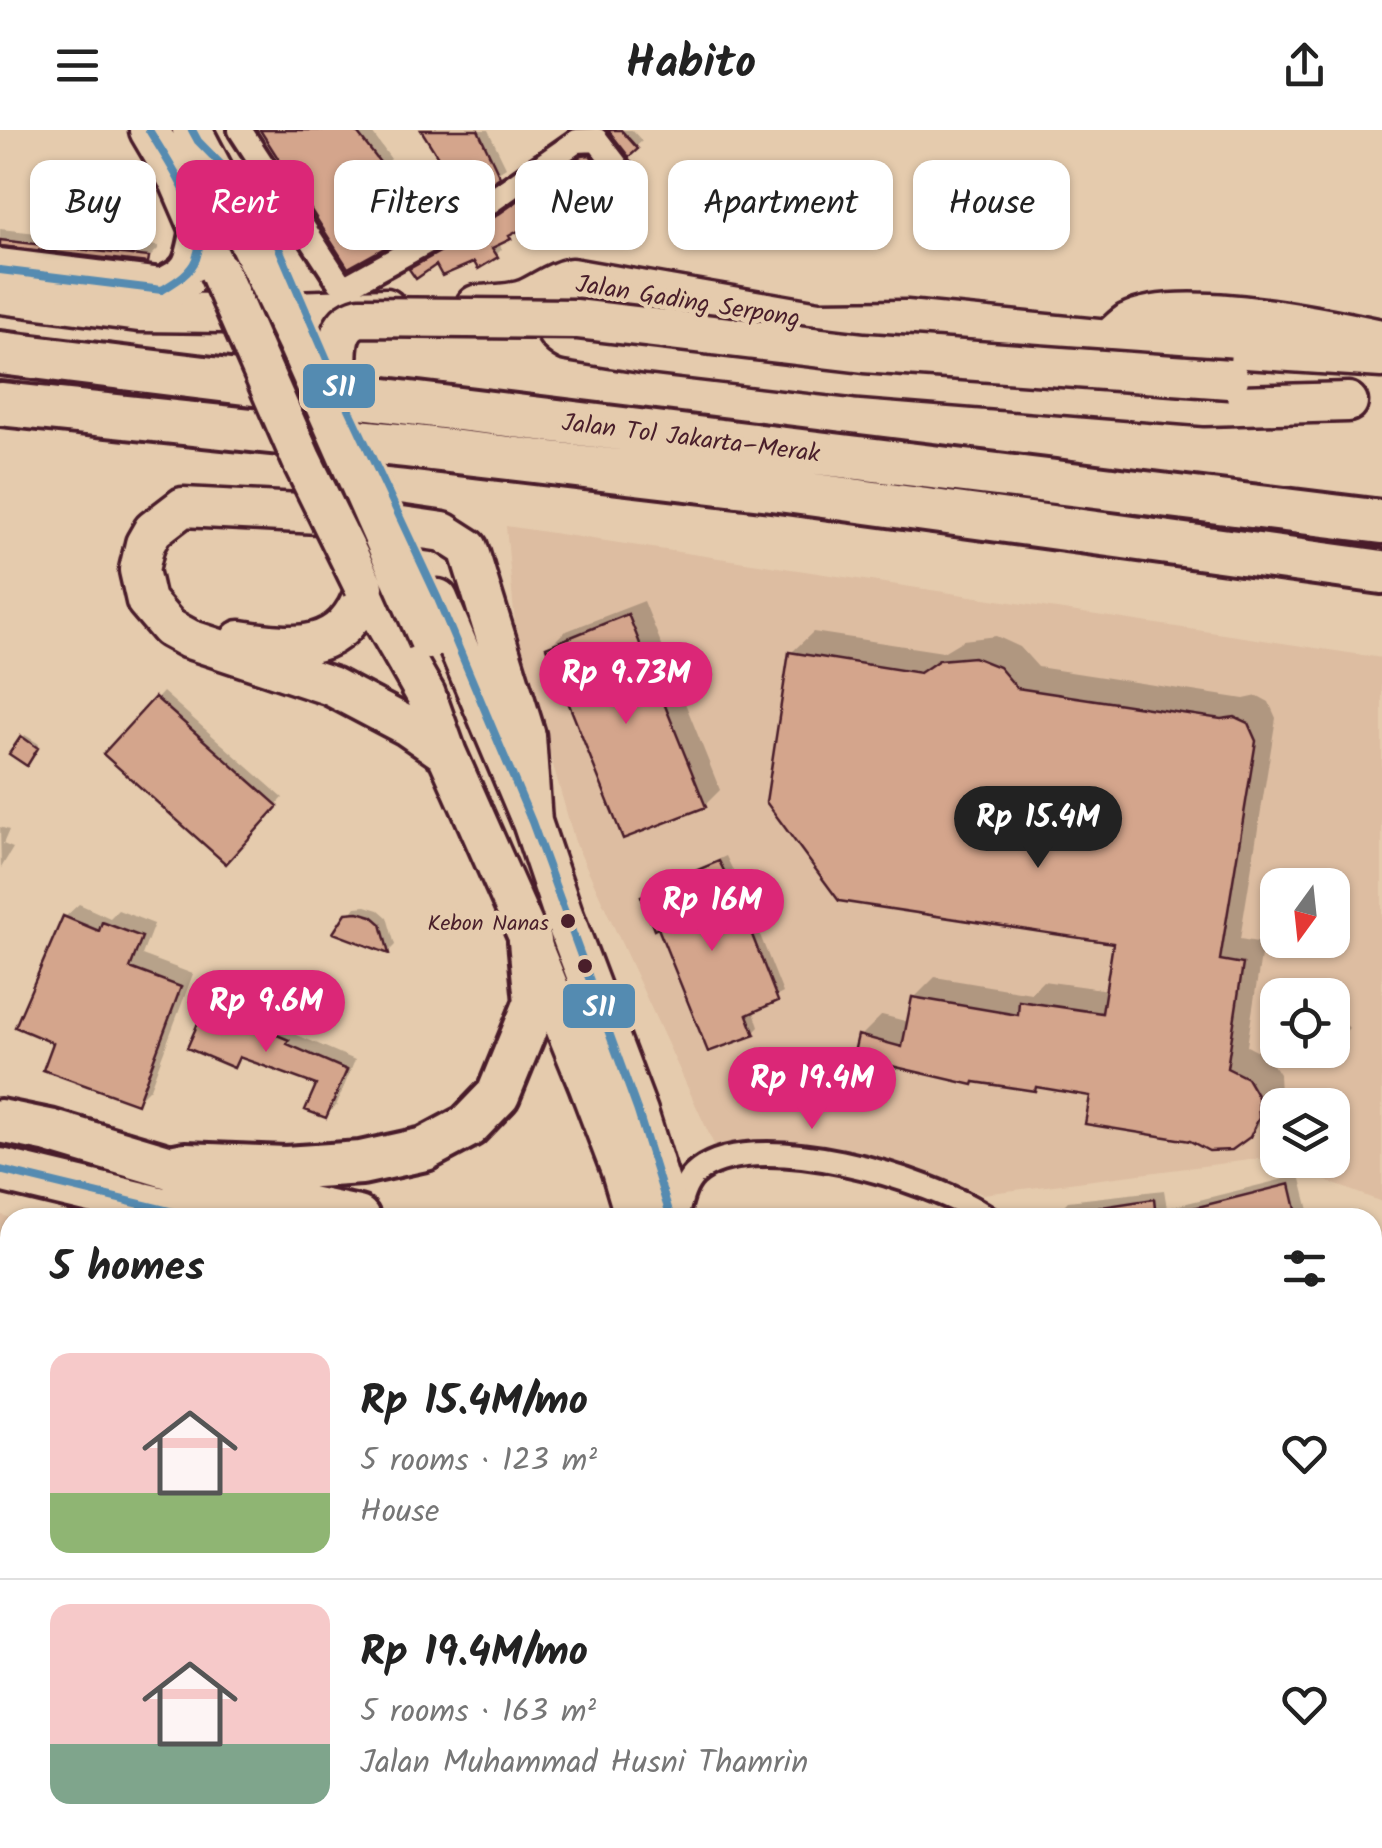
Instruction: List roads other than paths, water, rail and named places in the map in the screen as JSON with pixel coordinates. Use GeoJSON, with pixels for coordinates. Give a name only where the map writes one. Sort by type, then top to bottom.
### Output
{"type":"FeatureCollection","features":[{"type":"Feature","properties":{"kind":"highway"},"geometry":{"type":"LineString","coordinates":[[0,270],[162,290],[179,283],[210,252]]}},
{"type":"Feature","properties":{"kind":"highway","name":"Jalan Tol Jakarta–Merak"},"geometry":{"type":"LineString","coordinates":[[0,353],[1382,522]]}},
{"type":"Feature","properties":{"kind":"highway","name":"Jalan Tol Jakarta–Merak"},"geometry":{"type":"LineString","coordinates":[[0,404],[771,489],[1382,572]]}},
{"type":"Feature","properties":{"kind":"highway"},"geometry":{"type":"LineString","coordinates":[[170,1167],[185,1164],[285,1168],[362,1163],[426,1150],[468,1126],[498,1095],[536,1002],[530,941]]}},
{"type":"Feature","properties":{"kind":"highway"},"geometry":{"type":"LineString","coordinates":[[0,1106],[49,1131]]}},
{"type":"Feature","properties":{"kind":"highway"},"geometry":{"type":"LineString","coordinates":[[0,1121],[49,1131],[170,1167],[215,1188],[310,1208]]}},
{"type":"Feature","properties":{"kind":"highway"},"geometry":{"type":"LineString","coordinates":[[0,1170],[158,1208]]}},
{"type":"Feature","properties":{"kind":"main road"},"geometry":{"type":"LineString","coordinates":[[151,130],[186,160]]}},
{"type":"Feature","properties":{"kind":"main road"},"geometry":{"type":"LineString","coordinates":[[151,130],[179,181],[302,460],[365,588],[422,639]]}},
{"type":"Feature","properties":{"kind":"main road"},"geometry":{"type":"LineString","coordinates":[[196,136],[209,160]]}},
{"type":"Feature","properties":{"kind":"main road"},"geometry":{"type":"LineString","coordinates":[[247,250],[275,329],[422,639],[474,730],[498,747],[532,822],[671,1208]]}},
{"type":"Feature","properties":{"kind":"main road"},"geometry":{"type":"LineString","coordinates":[[280,250],[338,385],[422,639],[426,694],[448,754],[530,941],[621,1170],[632,1208]]}},
{"type":"Feature","properties":{"kind":"main road","name":"Jalan Gading Serpong"},"geometry":{"type":"LineString","coordinates":[[0,294],[139,312],[224,314],[514,304],[552,282],[571,278],[818,321],[906,320],[1108,340],[1382,358]]}},
{"type":"Feature","properties":{"kind":"main road"},"geometry":{"type":"LineString","coordinates":[[623,285],[562,290],[554,297],[552,310],[551,324],[558,335],[568,341],[648,354],[875,380],[1205,406],[1365,403]]}},
{"type":"Feature","properties":{"kind":"main road"},"geometry":{"type":"LineString","coordinates":[[1108,340],[1129,322],[1167,314],[1222,314],[1305,324],[1382,340]]}},
{"type":"Feature","properties":{"kind":"main road","name":"Jalan Gading Serpong"},"geometry":{"type":"LineString","coordinates":[[338,385],[342,328],[349,320],[577,318],[864,354],[1229,380],[1365,403]]}},
{"type":"Feature","properties":{"kind":"main road"},"geometry":{"type":"LineString","coordinates":[[448,754],[407,726],[332,686],[189,639],[169,628],[146,601],[141,586],[139,570],[144,544],[170,514],[183,506],[319,514],[443,532],[468,548],[526,736],[532,822]]}},
{"type":"Feature","properties":{"kind":"main road"},"geometry":{"type":"LineString","coordinates":[[208,508],[178,523],[166,542],[161,565],[164,586],[178,608],[208,630],[272,645],[306,646],[347,624],[365,588]]}},
{"type":"Feature","properties":{"kind":"street"},"geometry":{"type":"LineString","coordinates":[[240,130],[339,282],[347,286],[454,227],[588,134],[613,160]]}},
{"type":"Feature","properties":{"kind":"street"},"geometry":{"type":"LineString","coordinates":[[678,1208],[686,1185],[706,1166],[735,1156],[788,1156],[833,1161],[894,1176],[974,1208]]}},
{"type":"Feature","properties":{"kind":"place","name":"Kebon Nanas"},"geometry":{"type":"Point","coordinates":[568,921]}}]}
